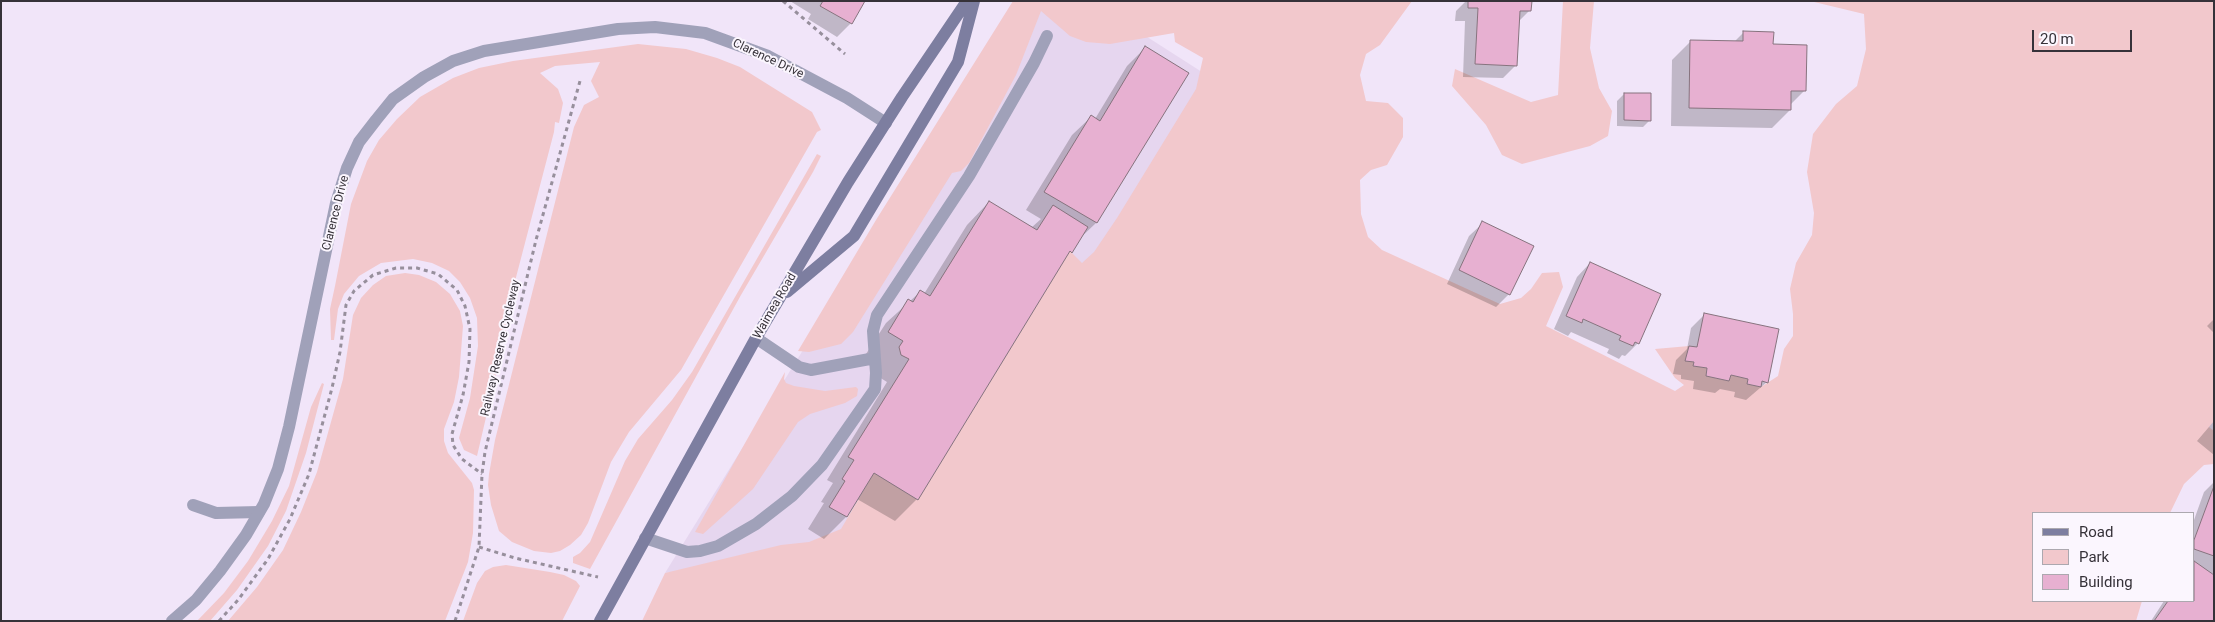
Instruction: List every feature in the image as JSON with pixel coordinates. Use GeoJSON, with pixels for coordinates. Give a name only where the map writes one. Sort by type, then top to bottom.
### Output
{"type":"FeatureCollection","features":[{"type":"Feature","properties":{"kind":"main road","name":"Waimea Road"},"geometry":{"type":"LineString","coordinates":[[600,621],[756,338],[848,182],[967,1]]}},
{"type":"Feature","properties":{"kind":"main road"},"geometry":{"type":"LineString","coordinates":[[781,296],[854,236],[958,62],[974,1]]}},
{"type":"Feature","properties":{"kind":"street","name":"Clarence Drive"},"geometry":{"type":"LineString","coordinates":[[172,621],[196,600],[220,571],[246,535],[259,512],[278,469],[290,427],[336,203],[347,168],[359,142],[393,99],[424,77],[454,61],[484,51],[610,31],[655,27],[705,34],[735,42],[768,56],[847,98],[886,123]]}},
{"type":"Feature","properties":{"kind":"street"},"geometry":{"type":"LineString","coordinates":[[645,538],[686,552],[700,552],[718,546],[756,524],[792,496],[822,466],[874,389],[876,373],[873,331],[877,315],[970,176],[1047,36]]}},
{"type":"Feature","properties":{"kind":"street"},"geometry":{"type":"LineString","coordinates":[[756,338],[799,367],[810,370],[875,358]]}},
{"type":"Feature","properties":{"kind":"street"},"geometry":{"type":"LineString","coordinates":[[193,505],[216,512],[259,512]]}},
{"type":"Feature","properties":{"kind":"path"},"geometry":{"type":"LineString","coordinates":[[783,1],[845,54]]}},
{"type":"Feature","properties":{"kind":"path","name":"Railway Reserve Cycleway"},"geometry":{"type":"LineString","coordinates":[[456,621],[479,548],[482,474],[485,452],[536,240],[580,81]]}},
{"type":"Feature","properties":{"kind":"path"},"geometry":{"type":"LineString","coordinates":[[219,621],[238,600],[268,559],[290,519],[309,474],[332,388],[340,352],[346,305],[354,291],[373,275],[396,268],[417,268],[438,274],[457,290],[465,306],[470,329],[469,362],[464,395],[452,434],[453,445],[462,459],[482,474]]}},
{"type":"Feature","properties":{"kind":"path"},"geometry":{"type":"LineString","coordinates":[[479,548],[515,558],[586,573],[620,584]]}},
{"type":"Feature","properties":{"kind":"shaded area"},"geometry":{"type":"Polygon","coordinates":[[[1019,1],[1091,1],[1216,81],[919,544],[665,573],[1019,1]]]}},
{"type":"Feature","properties":{"kind":"green space"},"geometry":{"type":"Polygon","coordinates":[[[1013,1],[1412,1],[1380,45],[1366,54],[1360,75],[1366,101],[1388,103],[1403,118],[1403,137],[1387,165],[1371,170],[1360,180],[1361,214],[1368,237],[1382,250],[1500,304],[1521,298],[1531,289],[1542,273],[1559,272],[1563,287],[1546,326],[1675,391],[1684,385],[1675,378],[1655,349],[1689,346],[1686,360],[1694,362],[1693,366],[1707,368],[1706,376],[1729,381],[1731,375],[1748,379],[1747,384],[1761,387],[1778,376],[1784,349],[1793,336],[1790,289],[1796,263],[1812,235],[1814,213],[1807,172],[1813,134],[1836,104],[1857,86],[1866,49],[1864,14],[1810,1],[2214,1],[2214,421],[2209,427],[2214,431],[2214,464],[2204,465],[2184,484],[2170,512],[2032,512],[2032,602],[2142,602],[2136,621],[642,621],[665,573],[781,545],[809,542],[841,529],[874,473],[918,500],[1070,251],[1082,263],[1094,252],[1117,218],[1196,89],[1203,58],[1175,42],[1174,33],[1110,44],[1086,42],[1070,36],[1041,11],[1016,75],[969,163],[961,171],[952,173],[853,332],[841,344],[809,352],[798,351],[876,220],[1013,1]]]}},
{"type":"Feature","properties":{"kind":"green space"},"geometry":{"type":"Polygon","coordinates":[[[1563,1],[1594,1],[1590,48],[1599,88],[1612,111],[1608,136],[1590,146],[1522,164],[1502,155],[1486,125],[1452,86],[1455,69],[1531,102],[1558,95],[1563,1]]]}},
{"type":"Feature","properties":{"kind":"green space"},"geometry":{"type":"Polygon","coordinates":[[[638,44],[686,49],[740,67],[812,112],[821,130],[817,132],[681,370],[629,432],[611,462],[588,523],[581,535],[560,551],[551,553],[534,551],[512,542],[499,531],[491,505],[488,485],[489,474],[495,440],[574,127],[584,105],[599,97],[591,81],[600,62],[555,66],[540,73],[558,89],[563,103],[559,123],[555,122],[514,285],[514,297],[477,456],[464,450],[459,438],[470,398],[478,346],[477,318],[470,298],[460,282],[449,271],[432,263],[413,259],[381,263],[359,276],[344,294],[338,309],[334,340],[331,340],[330,309],[351,204],[367,161],[379,140],[420,97],[453,78],[479,68],[513,61],[638,44]]]}},
{"type":"Feature","properties":{"kind":"green space"},"geometry":{"type":"Polygon","coordinates":[[[817,154],[821,156],[813,172],[741,295],[590,569],[573,563],[573,557],[580,553],[590,542],[625,461],[638,439],[672,400],[692,372],[817,154]]]}},
{"type":"Feature","properties":{"kind":"green space"},"geometry":{"type":"Polygon","coordinates":[[[405,273],[419,275],[436,282],[450,294],[460,311],[463,326],[459,377],[454,402],[444,429],[444,441],[448,453],[472,483],[474,490],[473,533],[468,562],[445,621],[228,621],[257,587],[283,550],[301,512],[317,472],[343,379],[353,315],[361,298],[373,285],[386,276],[405,273]]]}},
{"type":"Feature","properties":{"kind":"green space"},"geometry":{"type":"Polygon","coordinates":[[[785,372],[784,379],[786,383],[794,386],[825,391],[856,387],[858,389],[857,396],[845,403],[810,414],[798,422],[753,489],[703,534],[695,532],[785,372]]]}},
{"type":"Feature","properties":{"kind":"green space"},"geometry":{"type":"Polygon","coordinates":[[[322,383],[324,384],[306,453],[286,511],[268,546],[237,590],[210,621],[197,621],[224,593],[248,561],[272,521],[289,486],[311,407],[322,383]]]}},
{"type":"Feature","properties":{"kind":"green space"},"geometry":{"type":"Polygon","coordinates":[[[506,565],[564,575],[576,581],[580,586],[562,621],[463,621],[477,583],[485,571],[493,567],[506,565]]]}},
{"type":"Feature","properties":{"kind":"building"},"geometry":{"type":"Polygon","coordinates":[[[823,1],[865,1],[852,24],[820,6],[823,1]]]}},
{"type":"Feature","properties":{"kind":"building"},"geometry":{"type":"Polygon","coordinates":[[[1468,1],[1532,1],[1531,11],[1520,11],[1517,66],[1475,64],[1478,8],[1468,8],[1468,1]]]}},
{"type":"Feature","properties":{"kind":"building"},"geometry":{"type":"Polygon","coordinates":[[[1743,31],[1774,32],[1773,44],[1807,45],[1806,91],[1791,91],[1791,110],[1689,108],[1690,40],[1743,41],[1743,31]]]}},
{"type":"Feature","properties":{"kind":"building"},"geometry":{"type":"Polygon","coordinates":[[[1145,46],[1189,73],[1097,223],[1044,192],[1091,115],[1100,121],[1145,46]]]}},
{"type":"Feature","properties":{"kind":"building"},"geometry":{"type":"Polygon","coordinates":[[[1624,93],[1651,93],[1651,121],[1624,120],[1624,93]]]}},
{"type":"Feature","properties":{"kind":"building"},"geometry":{"type":"Polygon","coordinates":[[[989,201],[1037,230],[1053,205],[1088,227],[1072,253],[1070,251],[918,500],[874,473],[847,517],[829,507],[845,481],[842,479],[854,460],[848,457],[909,359],[901,355],[899,347],[903,341],[888,332],[908,299],[913,302],[920,290],[930,296],[989,201]]]}},
{"type":"Feature","properties":{"kind":"building"},"geometry":{"type":"Polygon","coordinates":[[[1482,221],[1534,246],[1510,295],[1459,270],[1482,221]]]}},
{"type":"Feature","properties":{"kind":"building"},"geometry":{"type":"Polygon","coordinates":[[[1590,262],[1661,294],[1639,344],[1635,342],[1633,346],[1619,340],[1621,336],[1583,319],[1582,323],[1566,316],[1590,262]]]}},
{"type":"Feature","properties":{"kind":"building"},"geometry":{"type":"Polygon","coordinates":[[[1704,313],[1779,329],[1768,383],[1762,381],[1761,387],[1747,384],[1748,379],[1731,375],[1729,381],[1706,376],[1707,368],[1693,366],[1694,362],[1685,361],[1689,346],[1697,347],[1704,313]]]}},
{"type":"Feature","properties":{"kind":"building"},"geometry":{"type":"Polygon","coordinates":[[[2214,486],[2214,556],[2195,549],[2195,537],[2214,486]]]}},
{"type":"Feature","properties":{"kind":"building"},"geometry":{"type":"Polygon","coordinates":[[[2195,562],[2214,575],[2214,621],[2154,621],[2167,602],[2195,602],[2195,562]]]}}]}
